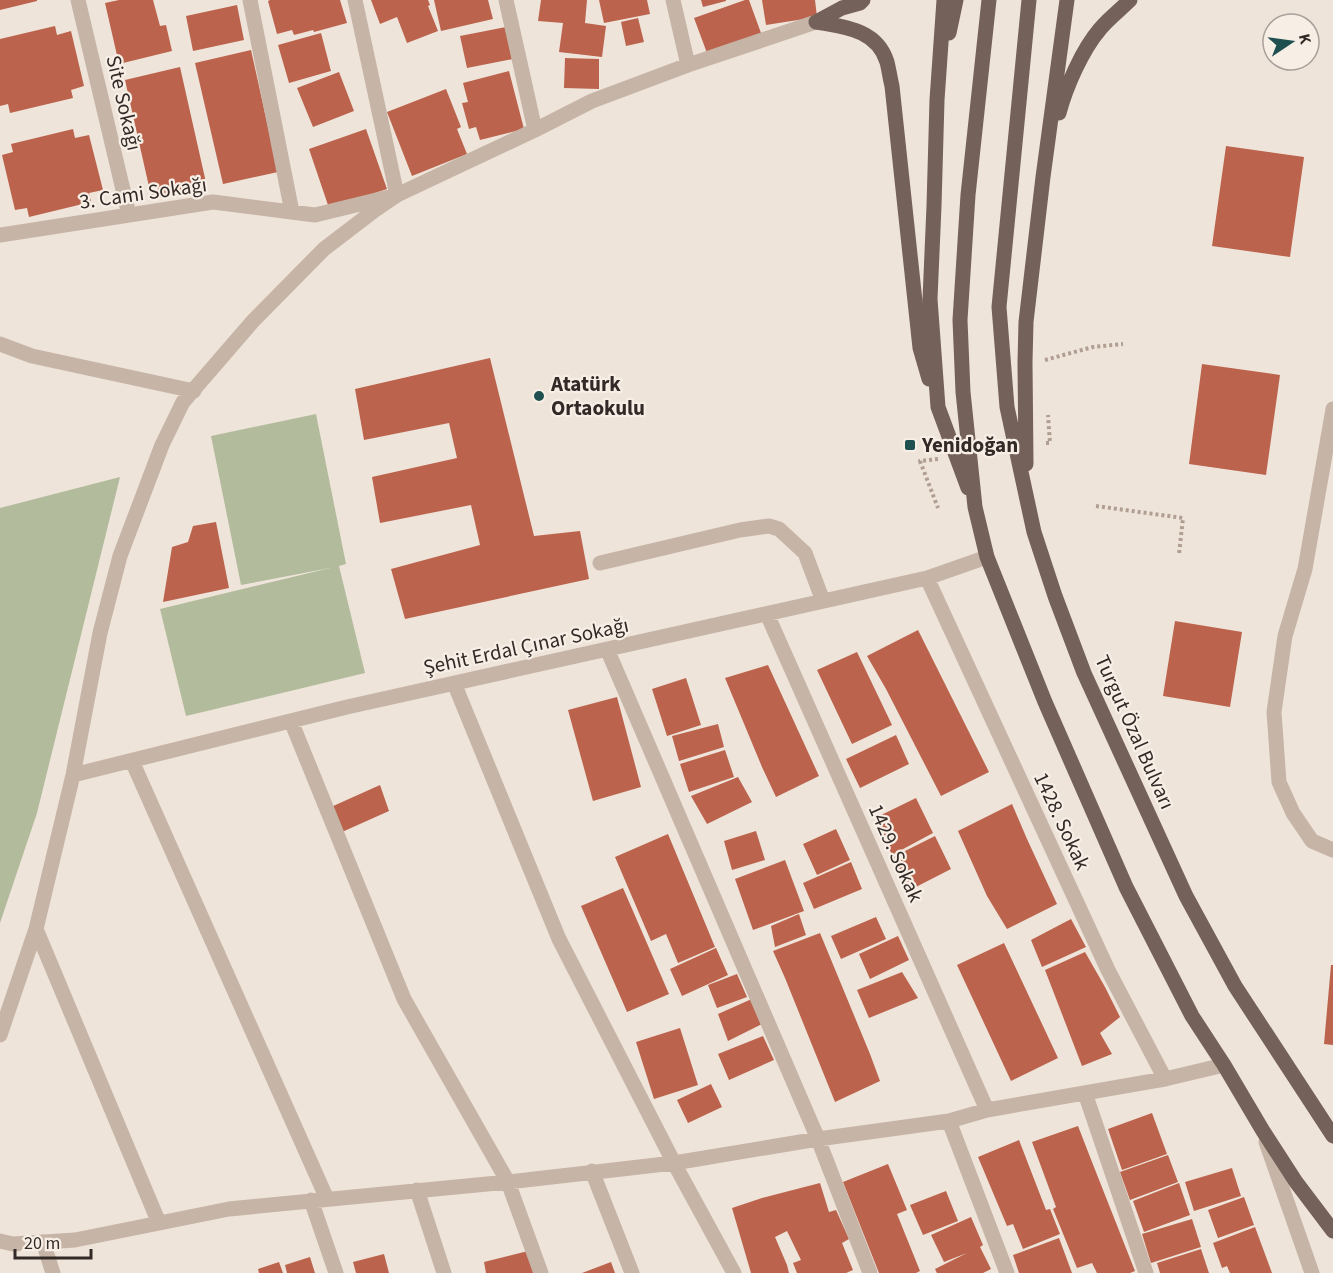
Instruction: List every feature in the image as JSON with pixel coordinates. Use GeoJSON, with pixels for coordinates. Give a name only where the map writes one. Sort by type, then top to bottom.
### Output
{"type":"FeatureCollection","features":[{"type":"Feature","properties":{"kind":"main road"},"geometry":{"type":"LineString","coordinates":[[816,22],[863,0]]}},
{"type":"Feature","properties":{"kind":"main road"},"geometry":{"type":"LineString","coordinates":[[935,0],[939,77]]}},
{"type":"Feature","properties":{"kind":"main road"},"geometry":{"type":"LineString","coordinates":[[938,407],[930,299],[944,0]]}},
{"type":"Feature","properties":{"kind":"main road"},"geometry":{"type":"LineString","coordinates":[[939,77],[956,0]]}},
{"type":"Feature","properties":{"kind":"main road"},"geometry":{"type":"LineString","coordinates":[[975,507],[963,392],[960,320],[968,195],[989,0]]}},
{"type":"Feature","properties":{"kind":"main road","name":"Turgut Özal Bulvarı"},"geometry":{"type":"LineString","coordinates":[[1029,0],[999,306],[1007,407],[1034,532],[1084,673],[1186,896],[1235,986],[1333,1136]]}},
{"type":"Feature","properties":{"kind":"main road"},"geometry":{"type":"LineString","coordinates":[[1043,177],[1064,95],[1086,50],[1100,29],[1130,0]]}},
{"type":"Feature","properties":{"kind":"main road"},"geometry":{"type":"LineString","coordinates":[[1034,532],[1026,467],[1026,321],[1065,4]]}},
{"type":"Feature","properties":{"kind":"main road"},"geometry":{"type":"LineString","coordinates":[[816,22],[860,31],[875,42],[886,60],[892,86],[920,348],[938,407],[975,507],[987,557],[1046,702],[1126,887],[1192,1016],[1296,1182],[1333,1231]]}},
{"type":"Feature","properties":{"kind":"street","name":"Site Sokağı"},"geometry":{"type":"LineString","coordinates":[[78,0],[129,215]]}},
{"type":"Feature","properties":{"kind":"street"},"geometry":{"type":"LineString","coordinates":[[250,0],[292,212]]}},
{"type":"Feature","properties":{"kind":"street"},"geometry":{"type":"LineString","coordinates":[[355,0],[397,195]]}},
{"type":"Feature","properties":{"kind":"street"},"geometry":{"type":"LineString","coordinates":[[506,0],[535,130]]}},
{"type":"Feature","properties":{"kind":"street"},"geometry":{"type":"LineString","coordinates":[[673,0],[688,65]]}},
{"type":"Feature","properties":{"kind":"street"},"geometry":{"type":"LineString","coordinates":[[0,1035],[36,928],[73,776],[100,633],[120,556],[162,446],[183,402],[253,321],[324,249],[397,195],[592,101],[688,65],[816,22]]}},
{"type":"Feature","properties":{"kind":"street","name":"3. Cami Sokağı"},"geometry":{"type":"LineString","coordinates":[[0,235],[213,202],[315,215],[397,195]]}},
{"type":"Feature","properties":{"kind":"street"},"geometry":{"type":"LineString","coordinates":[[0,344],[32,356],[194,391]]}},
{"type":"Feature","properties":{"kind":"street"},"geometry":{"type":"LineString","coordinates":[[1333,409],[1305,569],[1286,636],[1274,712],[1279,782],[1293,813],[1312,842],[1333,850]]}},
{"type":"Feature","properties":{"kind":"street"},"geometry":{"type":"LineString","coordinates":[[600,563],[740,530],[769,526],[779,529],[805,553],[823,601]]}},
{"type":"Feature","properties":{"kind":"street","name":"Şehit Erdal Çınar Sokağı"},"geometry":{"type":"LineString","coordinates":[[73,776],[347,707],[927,578],[987,557]]}},
{"type":"Feature","properties":{"kind":"street","name":"1428. Sokak"},"geometry":{"type":"LineString","coordinates":[[927,578],[1108,970],[1165,1079]]}},
{"type":"Feature","properties":{"kind":"street","name":"1429. Sokak"},"geometry":{"type":"LineString","coordinates":[[767,614],[987,1110]]}},
{"type":"Feature","properties":{"kind":"street"},"geometry":{"type":"LineString","coordinates":[[607,649],[818,1139],[870,1273]]}},
{"type":"Feature","properties":{"kind":"street"},"geometry":{"type":"LineString","coordinates":[[454,683],[559,939],[674,1163],[735,1273]]}},
{"type":"Feature","properties":{"kind":"street"},"geometry":{"type":"LineString","coordinates":[[291,721],[404,999],[508,1182],[542,1273]]}},
{"type":"Feature","properties":{"kind":"street"},"geometry":{"type":"LineString","coordinates":[[132,760],[327,1199]]}},
{"type":"Feature","properties":{"kind":"street"},"geometry":{"type":"LineString","coordinates":[[36,928],[159,1223]]}},
{"type":"Feature","properties":{"kind":"street"},"geometry":{"type":"LineString","coordinates":[[0,1241],[13,1244],[75,1240],[229,1209],[508,1182],[674,1163],[949,1120],[987,1110],[1165,1079],[1224,1065]]}},
{"type":"Feature","properties":{"kind":"street"},"geometry":{"type":"LineString","coordinates":[[1085,1093],[1146,1273]]}},
{"type":"Feature","properties":{"kind":"street"},"geometry":{"type":"LineString","coordinates":[[949,1120],[1007,1273]]}},
{"type":"Feature","properties":{"kind":"street"},"geometry":{"type":"LineString","coordinates":[[1263,1131],[1312,1273]]}},
{"type":"Feature","properties":{"kind":"street"},"geometry":{"type":"LineString","coordinates":[[592,1172],[632,1273]]}},
{"type":"Feature","properties":{"kind":"street"},"geometry":{"type":"LineString","coordinates":[[417,1190],[444,1273]]}},
{"type":"Feature","properties":{"kind":"street"},"geometry":{"type":"LineString","coordinates":[[311,1200],[336,1273]]}},
{"type":"Feature","properties":{"kind":"street"},"geometry":{"type":"LineString","coordinates":[[43,1242],[53,1273]]}},
{"type":"Feature","properties":{"kind":"path"},"geometry":{"type":"LineString","coordinates":[[1044,364],[1045,359],[1093,347],[1123,344]]}},
{"type":"Feature","properties":{"kind":"path"},"geometry":{"type":"LineString","coordinates":[[1047,409],[1050,443]]}},
{"type":"Feature","properties":{"kind":"path"},"geometry":{"type":"LineString","coordinates":[[920,461],[938,508]]}},
{"type":"Feature","properties":{"kind":"path"},"geometry":{"type":"LineString","coordinates":[[1096,506],[1183,518],[1179,554]]}},
{"type":"Feature","properties":{"kind":"green space"},"geometry":{"type":"Polygon","coordinates":[[[316,414],[346,564],[339,566],[365,673],[186,716],[160,609],[330,568],[241,585],[211,436],[316,414]]]}},
{"type":"Feature","properties":{"kind":"green space"},"geometry":{"type":"Polygon","coordinates":[[[120,477],[37,813],[0,923],[0,508],[120,477]]]}},
{"type":"Feature","properties":{"kind":"building"},"geometry":{"type":"Polygon","coordinates":[[[0,0],[37,0],[37,1],[0,10],[0,0]]]}},
{"type":"Feature","properties":{"kind":"building"},"geometry":{"type":"Polygon","coordinates":[[[119,0],[153,0],[160,26],[166,25],[172,51],[119,64],[105,3],[119,0]]]}},
{"type":"Feature","properties":{"kind":"building"},"geometry":{"type":"Polygon","coordinates":[[[340,0],[347,23],[314,32],[313,30],[294,35],[292,30],[277,34],[268,1],[340,0]]]}},
{"type":"Feature","properties":{"kind":"building"},"geometry":{"type":"Polygon","coordinates":[[[371,0],[428,0],[430,5],[428,6],[438,31],[407,43],[397,17],[380,24],[371,0]]]}},
{"type":"Feature","properties":{"kind":"building"},"geometry":{"type":"Polygon","coordinates":[[[434,0],[488,0],[493,19],[441,31],[434,0]]]}},
{"type":"Feature","properties":{"kind":"building"},"geometry":{"type":"Polygon","coordinates":[[[541,0],[587,0],[585,23],[606,26],[602,57],[559,52],[563,23],[538,21],[541,0]]]}},
{"type":"Feature","properties":{"kind":"building"},"geometry":{"type":"Polygon","coordinates":[[[599,0],[647,0],[650,14],[604,23],[599,0]]]}},
{"type":"Feature","properties":{"kind":"building"},"geometry":{"type":"Polygon","coordinates":[[[701,0],[726,0],[726,1],[703,7],[701,0]]]}},
{"type":"Feature","properties":{"kind":"building"},"geometry":{"type":"Polygon","coordinates":[[[749,0],[761,33],[707,53],[694,18],[749,0]]]}},
{"type":"Feature","properties":{"kind":"building"},"geometry":{"type":"Polygon","coordinates":[[[762,0],[815,0],[817,17],[766,25],[762,0]]]}},
{"type":"Feature","properties":{"kind":"building"},"geometry":{"type":"Polygon","coordinates":[[[237,5],[244,40],[193,51],[186,16],[237,5]]]}},
{"type":"Feature","properties":{"kind":"building"},"geometry":{"type":"Polygon","coordinates":[[[638,18],[644,42],[626,46],[621,22],[638,18]]]}},
{"type":"Feature","properties":{"kind":"building"},"geometry":{"type":"Polygon","coordinates":[[[55,26],[57,35],[71,31],[84,86],[71,90],[73,98],[10,113],[8,104],[0,106],[0,39],[55,26]]]}},
{"type":"Feature","properties":{"kind":"building"},"geometry":{"type":"Polygon","coordinates":[[[506,27],[513,59],[467,68],[460,36],[506,27]]]}},
{"type":"Feature","properties":{"kind":"building"},"geometry":{"type":"Polygon","coordinates":[[[321,33],[331,71],[289,83],[278,45],[321,33]]]}},
{"type":"Feature","properties":{"kind":"building"},"geometry":{"type":"Polygon","coordinates":[[[251,50],[278,172],[223,184],[195,63],[251,50]]]}},
{"type":"Feature","properties":{"kind":"building"},"geometry":{"type":"Polygon","coordinates":[[[565,58],[599,59],[599,89],[564,88],[565,58]]]}},
{"type":"Feature","properties":{"kind":"building"},"geometry":{"type":"Polygon","coordinates":[[[180,67],[207,187],[152,200],[125,80],[180,67]]]}},
{"type":"Feature","properties":{"kind":"building"},"geometry":{"type":"Polygon","coordinates":[[[509,71],[524,129],[480,140],[476,127],[469,129],[462,103],[468,102],[463,83],[509,71]]]}},
{"type":"Feature","properties":{"kind":"building"},"geometry":{"type":"Polygon","coordinates":[[[339,72],[354,111],[313,127],[297,88],[339,72]]]}},
{"type":"Feature","properties":{"kind":"building"},"geometry":{"type":"Polygon","coordinates":[[[446,89],[461,127],[457,129],[467,154],[412,176],[387,112],[446,89]]]}},
{"type":"Feature","properties":{"kind":"building"},"geometry":{"type":"Polygon","coordinates":[[[73,129],[75,138],[89,135],[103,190],[89,193],[91,202],[29,217],[27,208],[15,210],[2,155],[13,152],[11,144],[73,129]]]}},
{"type":"Feature","properties":{"kind":"building"},"geometry":{"type":"Polygon","coordinates":[[[366,129],[387,189],[329,208],[309,149],[366,129]]]}},
{"type":"Feature","properties":{"kind":"building"},"geometry":{"type":"Polygon","coordinates":[[[1226,146],[1304,157],[1290,257],[1212,246],[1226,146]]]}},
{"type":"Feature","properties":{"kind":"building"},"geometry":{"type":"Polygon","coordinates":[[[490,358],[534,536],[580,531],[589,579],[405,619],[391,569],[480,545],[471,505],[380,523],[372,477],[457,458],[449,423],[364,440],[355,389],[490,358]]]}},
{"type":"Feature","properties":{"kind":"building"},"geometry":{"type":"Polygon","coordinates":[[[1202,364],[1280,375],[1266,475],[1189,464],[1202,364]]]}},
{"type":"Feature","properties":{"kind":"building"},"geometry":{"type":"Polygon","coordinates":[[[216,522],[229,588],[163,602],[172,547],[188,542],[193,526],[216,522]]]}},
{"type":"Feature","properties":{"kind":"building"},"geometry":{"type":"Polygon","coordinates":[[[1175,621],[1242,632],[1230,707],[1163,696],[1175,621]]]}},
{"type":"Feature","properties":{"kind":"building"},"geometry":{"type":"Polygon","coordinates":[[[918,630],[989,772],[941,796],[867,656],[918,630]]]}},
{"type":"Feature","properties":{"kind":"building"},"geometry":{"type":"Polygon","coordinates":[[[857,652],[892,725],[852,744],[817,670],[857,652]]]}},
{"type":"Feature","properties":{"kind":"building"},"geometry":{"type":"Polygon","coordinates":[[[768,665],[819,776],[776,797],[725,678],[768,665]]]}},
{"type":"Feature","properties":{"kind":"building"},"geometry":{"type":"Polygon","coordinates":[[[686,678],[701,725],[667,736],[652,689],[686,678]]]}},
{"type":"Feature","properties":{"kind":"building"},"geometry":{"type":"Polygon","coordinates":[[[617,697],[641,787],[593,801],[568,710],[617,697]]]}},
{"type":"Feature","properties":{"kind":"building"},"geometry":{"type":"Polygon","coordinates":[[[718,724],[724,747],[679,761],[672,736],[718,724]]]}},
{"type":"Feature","properties":{"kind":"building"},"geometry":{"type":"Polygon","coordinates":[[[896,735],[909,764],[860,788],[846,759],[896,735]]]}},
{"type":"Feature","properties":{"kind":"building"},"geometry":{"type":"Polygon","coordinates":[[[725,750],[734,777],[689,792],[680,764],[725,750]]]}},
{"type":"Feature","properties":{"kind":"building"},"geometry":{"type":"Polygon","coordinates":[[[738,777],[752,802],[707,824],[691,796],[738,777]]]}},
{"type":"Feature","properties":{"kind":"building"},"geometry":{"type":"Polygon","coordinates":[[[380,785],[389,811],[342,832],[331,807],[380,785]]]}},
{"type":"Feature","properties":{"kind":"building"},"geometry":{"type":"Polygon","coordinates":[[[916,798],[933,833],[892,855],[875,818],[916,798]]]}},
{"type":"Feature","properties":{"kind":"building"},"geometry":{"type":"Polygon","coordinates":[[[1012,804],[1057,904],[1007,929],[987,896],[958,831],[1012,804]]]}},
{"type":"Feature","properties":{"kind":"building"},"geometry":{"type":"Polygon","coordinates":[[[836,829],[850,860],[817,875],[803,844],[836,829]]]}},
{"type":"Feature","properties":{"kind":"building"},"geometry":{"type":"Polygon","coordinates":[[[756,831],[765,860],[732,870],[724,841],[756,831]]]}},
{"type":"Feature","properties":{"kind":"building"},"geometry":{"type":"Polygon","coordinates":[[[668,834],[715,947],[678,963],[666,934],[651,941],[615,857],[668,834]]]}},
{"type":"Feature","properties":{"kind":"building"},"geometry":{"type":"Polygon","coordinates":[[[935,836],[951,869],[910,890],[893,857],[935,836]]]}},
{"type":"Feature","properties":{"kind":"building"},"geometry":{"type":"Polygon","coordinates":[[[785,860],[804,911],[753,930],[735,879],[785,860]]]}},
{"type":"Feature","properties":{"kind":"building"},"geometry":{"type":"Polygon","coordinates":[[[851,862],[862,889],[814,909],[803,883],[851,862]]]}},
{"type":"Feature","properties":{"kind":"building"},"geometry":{"type":"Polygon","coordinates":[[[623,888],[669,994],[627,1012],[581,906],[623,888]]]}},
{"type":"Feature","properties":{"kind":"building"},"geometry":{"type":"Polygon","coordinates":[[[799,914],[806,935],[775,947],[771,926],[799,914]]]}},
{"type":"Feature","properties":{"kind":"building"},"geometry":{"type":"Polygon","coordinates":[[[876,917],[886,939],[841,959],[831,936],[876,917]]]}},
{"type":"Feature","properties":{"kind":"building"},"geometry":{"type":"Polygon","coordinates":[[[1071,919],[1086,947],[1042,967],[1031,940],[1071,919]]]}},
{"type":"Feature","properties":{"kind":"building"},"geometry":{"type":"Polygon","coordinates":[[[820,933],[880,1081],[835,1102],[773,951],[820,933]]]}},
{"type":"Feature","properties":{"kind":"building"},"geometry":{"type":"Polygon","coordinates":[[[898,936],[909,960],[870,979],[859,954],[898,936]]]}},
{"type":"Feature","properties":{"kind":"building"},"geometry":{"type":"Polygon","coordinates":[[[1004,943],[1058,1058],[1011,1081],[957,965],[1004,943]]]}},
{"type":"Feature","properties":{"kind":"building"},"geometry":{"type":"Polygon","coordinates":[[[716,948],[728,975],[682,996],[670,969],[716,948]]]}},
{"type":"Feature","properties":{"kind":"building"},"geometry":{"type":"Polygon","coordinates":[[[1085,952],[1120,1017],[1100,1033],[1112,1054],[1082,1066],[1045,970],[1085,952]]]}},
{"type":"Feature","properties":{"kind":"building"},"geometry":{"type":"Polygon","coordinates":[[[1331,965],[1333,965],[1333,1045],[1324,1044],[1331,965]]]}},
{"type":"Feature","properties":{"kind":"building"},"geometry":{"type":"Polygon","coordinates":[[[902,972],[918,998],[869,1018],[857,990],[902,972]]]}},
{"type":"Feature","properties":{"kind":"building"},"geometry":{"type":"Polygon","coordinates":[[[737,974],[747,997],[717,1008],[708,985],[737,974]]]}},
{"type":"Feature","properties":{"kind":"building"},"geometry":{"type":"Polygon","coordinates":[[[754,998],[764,1023],[728,1041],[718,1014],[754,998]]]}},
{"type":"Feature","properties":{"kind":"building"},"geometry":{"type":"Polygon","coordinates":[[[680,1028],[698,1085],[654,1099],[636,1042],[680,1028]]]}},
{"type":"Feature","properties":{"kind":"building"},"geometry":{"type":"Polygon","coordinates":[[[763,1036],[774,1060],[729,1080],[718,1054],[763,1036]]]}},
{"type":"Feature","properties":{"kind":"building"},"geometry":{"type":"Polygon","coordinates":[[[711,1084],[722,1107],[688,1123],[677,1100],[711,1084]]]}},
{"type":"Feature","properties":{"kind":"building"},"geometry":{"type":"Polygon","coordinates":[[[1152,1113],[1167,1154],[1122,1170],[1108,1129],[1152,1113]]]}},
{"type":"Feature","properties":{"kind":"building"},"geometry":{"type":"Polygon","coordinates":[[[1078,1126],[1135,1271],[1130,1273],[1097,1273],[1092,1263],[1077,1268],[1053,1209],[1056,1207],[1032,1142],[1078,1126]]]}},
{"type":"Feature","properties":{"kind":"building"},"geometry":{"type":"Polygon","coordinates":[[[1019,1140],[1046,1210],[1050,1209],[1060,1234],[1023,1249],[1013,1224],[1007,1226],[978,1157],[1019,1140]]]}},
{"type":"Feature","properties":{"kind":"building"},"geometry":{"type":"Polygon","coordinates":[[[1168,1155],[1178,1182],[1130,1200],[1120,1172],[1168,1155]]]}},
{"type":"Feature","properties":{"kind":"building"},"geometry":{"type":"Polygon","coordinates":[[[888,1164],[907,1210],[897,1214],[920,1271],[916,1273],[879,1273],[843,1182],[888,1164]]]}},
{"type":"Feature","properties":{"kind":"building"},"geometry":{"type":"Polygon","coordinates":[[[1232,1168],[1241,1196],[1194,1211],[1185,1182],[1232,1168]]]}},
{"type":"Feature","properties":{"kind":"building"},"geometry":{"type":"Polygon","coordinates":[[[820,1183],[829,1212],[836,1210],[849,1239],[842,1243],[853,1270],[846,1273],[797,1273],[793,1263],[801,1260],[787,1231],[775,1237],[789,1273],[751,1273],[732,1208],[820,1183]]]}},
{"type":"Feature","properties":{"kind":"building"},"geometry":{"type":"Polygon","coordinates":[[[1179,1183],[1190,1215],[1144,1232],[1133,1201],[1179,1183]]]}},
{"type":"Feature","properties":{"kind":"building"},"geometry":{"type":"Polygon","coordinates":[[[946,1191],[958,1221],[923,1235],[910,1205],[946,1191]]]}},
{"type":"Feature","properties":{"kind":"building"},"geometry":{"type":"Polygon","coordinates":[[[1244,1197],[1254,1225],[1218,1238],[1208,1210],[1244,1197]]]}},
{"type":"Feature","properties":{"kind":"building"},"geometry":{"type":"Polygon","coordinates":[[[971,1217],[983,1245],[980,1247],[991,1269],[983,1273],[937,1273],[935,1269],[967,1253],[944,1262],[931,1235],[971,1217]]]}},
{"type":"Feature","properties":{"kind":"building"},"geometry":{"type":"Polygon","coordinates":[[[1192,1219],[1201,1247],[1151,1263],[1142,1234],[1192,1219]]]}},
{"type":"Feature","properties":{"kind":"building"},"geometry":{"type":"Polygon","coordinates":[[[1255,1227],[1272,1273],[1230,1273],[1227,1266],[1222,1268],[1213,1243],[1255,1227]]]}},
{"type":"Feature","properties":{"kind":"building"},"geometry":{"type":"Polygon","coordinates":[[[1059,1238],[1072,1273],[1019,1273],[1013,1255],[1059,1238]]]}},
{"type":"Feature","properties":{"kind":"building"},"geometry":{"type":"Polygon","coordinates":[[[1201,1249],[1209,1273],[1160,1273],[1157,1263],[1201,1249]]]}},
{"type":"Feature","properties":{"kind":"building"},"geometry":{"type":"Polygon","coordinates":[[[532,1250],[538,1273],[486,1273],[484,1262],[532,1250]]]}},
{"type":"Feature","properties":{"kind":"building"},"geometry":{"type":"Polygon","coordinates":[[[384,1254],[389,1273],[356,1273],[353,1262],[384,1254]]]}},
{"type":"Feature","properties":{"kind":"building"},"geometry":{"type":"Polygon","coordinates":[[[310,1257],[315,1273],[287,1273],[285,1265],[310,1257]]]}},
{"type":"Feature","properties":{"kind":"building"},"geometry":{"type":"Polygon","coordinates":[[[279,1262],[283,1273],[259,1273],[258,1269],[279,1262]]]}},
{"type":"Feature","properties":{"kind":"building"},"geometry":{"type":"Polygon","coordinates":[[[611,1262],[615,1273],[582,1273],[611,1262]]]}},
{"type":"Feature","properties":{"kind":"place","name":"Atatürk Ortaokulu"},"geometry":{"type":"Point","coordinates":[539,396]}},
{"type":"Feature","properties":{"kind":"place","name":"Yenidoğan"},"geometry":{"type":"Point","coordinates":[910,445]}}]}
